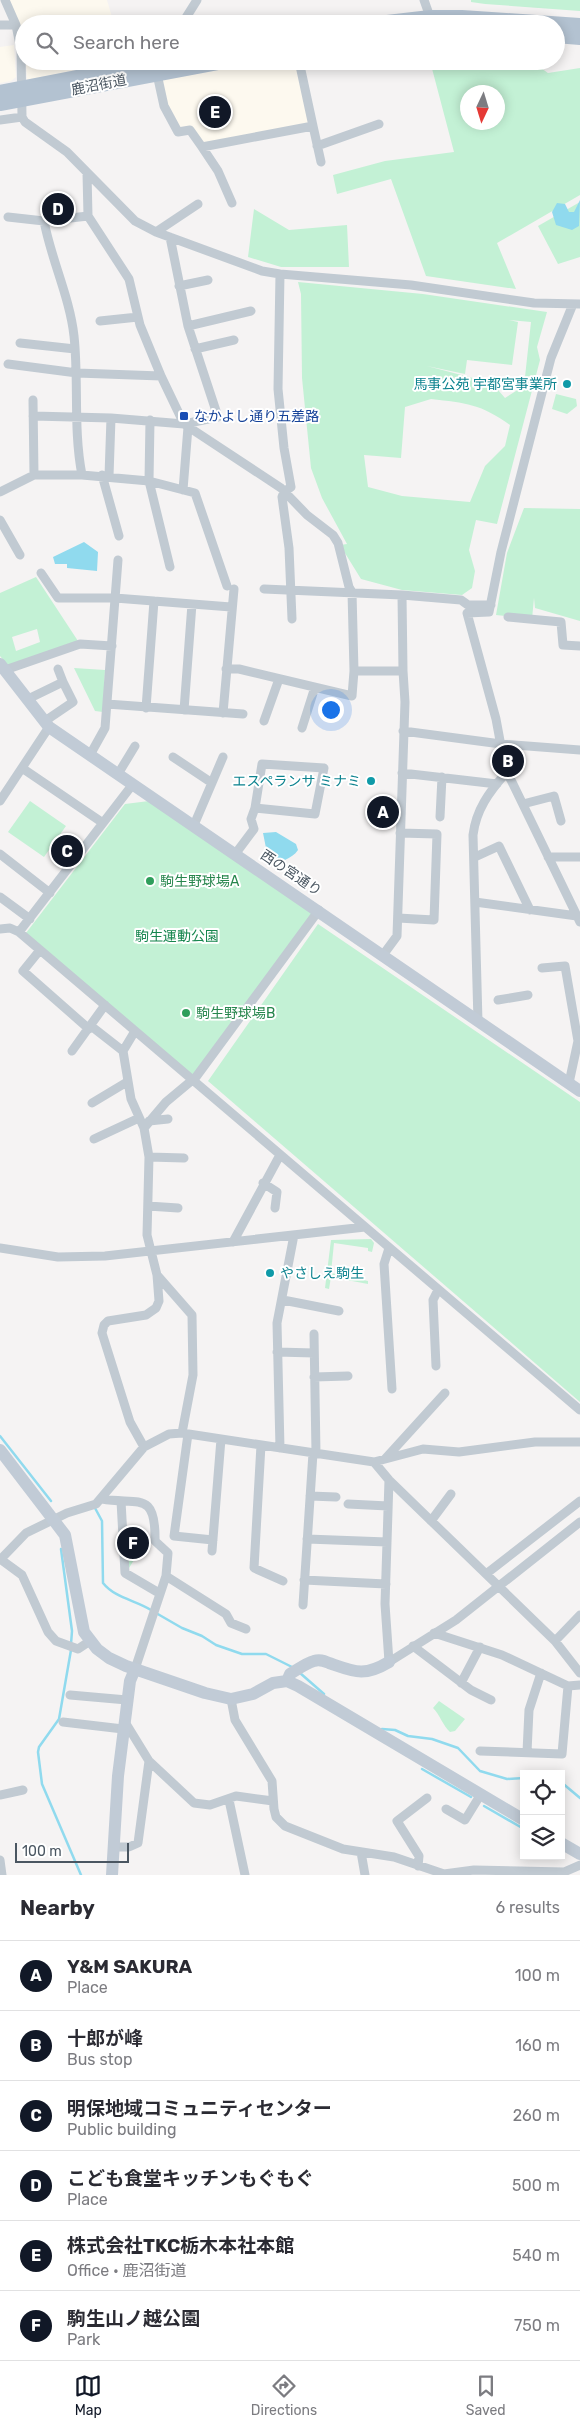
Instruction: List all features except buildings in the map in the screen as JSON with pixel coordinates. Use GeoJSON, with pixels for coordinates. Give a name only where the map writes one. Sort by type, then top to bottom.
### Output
{"type":"FeatureCollection","features":[{"type":"Feature","properties":{"kind":"main road"},"geometry":{"type":"LineString","coordinates":[[565,24],[580,25]]}},
{"type":"Feature","properties":{"kind":"main road"},"geometry":{"type":"LineString","coordinates":[[565,37],[580,38]]}},
{"type":"Feature","properties":{"kind":"main road","name":"鹿沼街道"},"geometry":{"type":"LineString","coordinates":[[0,104],[20,95],[147,70]]}},
{"type":"Feature","properties":{"kind":"main road","name":"鹿沼街道"},"geometry":{"type":"LineString","coordinates":[[0,92],[20,95]]}},
{"type":"Feature","properties":{"kind":"street"},"geometry":{"type":"LineString","coordinates":[[5,0],[15,23]]}},
{"type":"Feature","properties":{"kind":"street"},"geometry":{"type":"LineString","coordinates":[[188,15],[197,0]]}},
{"type":"Feature","properties":{"kind":"street"},"geometry":{"type":"LineString","coordinates":[[424,0],[429,15]]}},
{"type":"Feature","properties":{"kind":"street"},"geometry":{"type":"LineString","coordinates":[[0,25],[15,25]]}},
{"type":"Feature","properties":{"kind":"street"},"geometry":{"type":"LineString","coordinates":[[21,70],[20,95],[22,117],[25,122],[67,152],[135,221],[156,232],[262,270],[280,274],[411,285],[534,303],[577,304],[552,358],[501,552],[491,605],[467,609]]}},
{"type":"Feature","properties":{"kind":"street"},"geometry":{"type":"LineString","coordinates":[[162,70],[164,106],[178,132],[190,130],[202,147],[218,171],[232,203]]}},
{"type":"Feature","properties":{"kind":"street"},"geometry":{"type":"LineString","coordinates":[[301,70],[321,162]]}},
{"type":"Feature","properties":{"kind":"street"},"geometry":{"type":"LineString","coordinates":[[0,120],[22,117]]}},
{"type":"Feature","properties":{"kind":"street"},"geometry":{"type":"LineString","coordinates":[[317,146],[379,124]]}},
{"type":"Feature","properties":{"kind":"street"},"geometry":{"type":"LineString","coordinates":[[202,147],[312,126]]}},
{"type":"Feature","properties":{"kind":"street"},"geometry":{"type":"LineString","coordinates":[[87,173],[86,200],[88,216],[128,279],[138,317],[161,376],[186,426],[183,490]]}},
{"type":"Feature","properties":{"kind":"street"},"geometry":{"type":"LineString","coordinates":[[156,232],[198,204]]}},
{"type":"Feature","properties":{"kind":"street"},"geometry":{"type":"LineString","coordinates":[[8,217],[44,221],[88,216]]}},
{"type":"Feature","properties":{"kind":"street"},"geometry":{"type":"LineString","coordinates":[[44,221],[49,246],[73,327],[77,373],[78,452],[82,474]]}},
{"type":"Feature","properties":{"kind":"street"},"geometry":{"type":"LineString","coordinates":[[170,237],[188,326],[218,417],[186,426]]}},
{"type":"Feature","properties":{"kind":"street"},"geometry":{"type":"LineString","coordinates":[[280,274],[278,389],[283,440],[291,487],[284,492],[282,497],[289,548],[292,619]]}},
{"type":"Feature","properties":{"kind":"street"},"geometry":{"type":"LineString","coordinates":[[179,286],[208,280]]}},
{"type":"Feature","properties":{"kind":"street"},"geometry":{"type":"LineString","coordinates":[[188,326],[251,311]]}},
{"type":"Feature","properties":{"kind":"street"},"geometry":{"type":"LineString","coordinates":[[100,321],[138,317]]}},
{"type":"Feature","properties":{"kind":"street"},"geometry":{"type":"LineString","coordinates":[[195,348],[234,340]]}},
{"type":"Feature","properties":{"kind":"street"},"geometry":{"type":"LineString","coordinates":[[20,343],[75,348]]}},
{"type":"Feature","properties":{"kind":"street"},"geometry":{"type":"LineString","coordinates":[[8,364],[77,373],[161,376]]}},
{"type":"Feature","properties":{"kind":"street"},"geometry":{"type":"LineString","coordinates":[[33,400],[34,474]]}},
{"type":"Feature","properties":{"kind":"street"},"geometry":{"type":"LineString","coordinates":[[34,416],[150,420],[186,426],[284,492],[333,535],[338,543],[349,587],[352,592],[354,671],[352,696],[239,669],[226,669]]}},
{"type":"Feature","properties":{"kind":"street"},"geometry":{"type":"LineString","coordinates":[[111,418],[106,475],[119,536]]}},
{"type":"Feature","properties":{"kind":"street"},"geometry":{"type":"LineString","coordinates":[[150,420],[149,481],[170,567]]}},
{"type":"Feature","properties":{"kind":"street"},"geometry":{"type":"LineString","coordinates":[[0,492],[34,474],[82,474],[149,481],[195,493],[230,588],[231,607],[223,713]]}},
{"type":"Feature","properties":{"kind":"street"},"geometry":{"type":"LineString","coordinates":[[0,520],[20,556]]}},
{"type":"Feature","properties":{"kind":"street"},"geometry":{"type":"LineString","coordinates":[[90,755],[105,728],[118,560]]}},
{"type":"Feature","properties":{"kind":"street"},"geometry":{"type":"LineString","coordinates":[[41,574],[58,598],[116,598],[231,607]]}},
{"type":"Feature","properties":{"kind":"street"},"geometry":{"type":"LineString","coordinates":[[264,589],[402,594],[461,600],[467,609],[501,744],[506,773],[523,804],[578,919]]}},
{"type":"Feature","properties":{"kind":"street"},"geometry":{"type":"LineString","coordinates":[[383,955],[397,936],[398,918],[403,731],[402,594]]}},
{"type":"Feature","properties":{"kind":"street"},"geometry":{"type":"LineString","coordinates":[[146,708],[154,601]]}},
{"type":"Feature","properties":{"kind":"street"},"geometry":{"type":"LineString","coordinates":[[184,710],[192,604]]}},
{"type":"Feature","properties":{"kind":"street"},"geometry":{"type":"LineString","coordinates":[[508,617],[561,622],[563,645],[580,646]]}},
{"type":"Feature","properties":{"kind":"street"},"geometry":{"type":"LineString","coordinates":[[2,667],[80,644],[112,646]]}},
{"type":"Feature","properties":{"kind":"street","name":"西の宮通り"},"geometry":{"type":"LineString","coordinates":[[2,667],[47,724],[580,1091]]}},
{"type":"Feature","properties":{"kind":"street"},"geometry":{"type":"LineString","coordinates":[[0,801],[22,768],[47,724],[73,702],[58,669]]}},
{"type":"Feature","properties":{"kind":"street"},"geometry":{"type":"LineString","coordinates":[[354,671],[403,671]]}},
{"type":"Feature","properties":{"kind":"street"},"geometry":{"type":"LineString","coordinates":[[264,721],[279,678]]}},
{"type":"Feature","properties":{"kind":"street"},"geometry":{"type":"LineString","coordinates":[[28,700],[63,682]]}},
{"type":"Feature","properties":{"kind":"street"},"geometry":{"type":"LineString","coordinates":[[302,728],[315,687]]}},
{"type":"Feature","properties":{"kind":"street"},"geometry":{"type":"LineString","coordinates":[[107,704],[242,714]]}},
{"type":"Feature","properties":{"kind":"street"},"geometry":{"type":"LineString","coordinates":[[403,731],[501,744],[580,750]]}},
{"type":"Feature","properties":{"kind":"street"},"geometry":{"type":"LineString","coordinates":[[118,774],[135,746]]}},
{"type":"Feature","properties":{"kind":"street"},"geometry":{"type":"LineString","coordinates":[[173,757],[212,783]]}},
{"type":"Feature","properties":{"kind":"street"},"geometry":{"type":"LineString","coordinates":[[194,825],[223,757]]}},
{"type":"Feature","properties":{"kind":"street"},"geometry":{"type":"LineString","coordinates":[[236,853],[254,829],[251,819],[255,808],[262,764],[324,768],[315,814],[255,808]]}},
{"type":"Feature","properties":{"kind":"street"},"geometry":{"type":"LineString","coordinates":[[22,768],[103,823]]}},
{"type":"Feature","properties":{"kind":"street"},"geometry":{"type":"LineString","coordinates":[[402,773],[497,784]]}},
{"type":"Feature","properties":{"kind":"street"},"geometry":{"type":"LineString","coordinates":[[478,1022],[475,819],[481,806],[506,773]]}},
{"type":"Feature","properties":{"kind":"street"},"geometry":{"type":"LineString","coordinates":[[440,817],[442,777]]}},
{"type":"Feature","properties":{"kind":"street"},"geometry":{"type":"LineString","coordinates":[[19,932],[133,784]]}},
{"type":"Feature","properties":{"kind":"street"},"geometry":{"type":"LineString","coordinates":[[523,804],[554,796],[561,821]]}},
{"type":"Feature","properties":{"kind":"street"},"geometry":{"type":"LineString","coordinates":[[398,918],[434,920],[437,834],[400,833]]}},
{"type":"Feature","properties":{"kind":"street"},"geometry":{"type":"LineString","coordinates":[[475,857],[499,846],[530,910]]}},
{"type":"Feature","properties":{"kind":"street"},"geometry":{"type":"LineString","coordinates":[[0,854],[50,893]]}},
{"type":"Feature","properties":{"kind":"street"},"geometry":{"type":"LineString","coordinates":[[548,857],[580,856]]}},
{"type":"Feature","properties":{"kind":"street"},"geometry":{"type":"LineString","coordinates":[[0,897],[30,919]]}},
{"type":"Feature","properties":{"kind":"street"},"geometry":{"type":"LineString","coordinates":[[475,902],[578,919]]}},
{"type":"Feature","properties":{"kind":"street"},"geometry":{"type":"LineString","coordinates":[[144,1447],[130,1422],[102,1333],[104,1325],[108,1321],[146,1315],[156,1308],[159,1301],[157,1275],[147,1235],[147,1125],[166,1102],[192,1080],[319,910]]}},
{"type":"Feature","properties":{"kind":"street"},"geometry":{"type":"LineString","coordinates":[[0,928],[10,928],[19,932],[580,1410]]}},
{"type":"Feature","properties":{"kind":"street"},"geometry":{"type":"LineString","coordinates":[[40,950],[24,971],[90,1028],[123,1051]]}},
{"type":"Feature","properties":{"kind":"street"},"geometry":{"type":"LineString","coordinates":[[542,968],[565,966],[578,1041],[569,1083]]}},
{"type":"Feature","properties":{"kind":"street"},"geometry":{"type":"LineString","coordinates":[[498,1000],[528,995]]}},
{"type":"Feature","properties":{"kind":"street"},"geometry":{"type":"LineString","coordinates":[[72,1051],[105,1005]]}},
{"type":"Feature","properties":{"kind":"street"},"geometry":{"type":"LineString","coordinates":[[134,1031],[123,1051],[127,1082],[131,1099],[139,1118],[147,1125]]}},
{"type":"Feature","properties":{"kind":"street"},"geometry":{"type":"LineString","coordinates":[[92,1103],[127,1082]]}},
{"type":"Feature","properties":{"kind":"street"},"geometry":{"type":"LineString","coordinates":[[94,1139],[139,1118]]}},
{"type":"Feature","properties":{"kind":"street"},"geometry":{"type":"LineString","coordinates":[[147,1125],[168,1119]]}},
{"type":"Feature","properties":{"kind":"street"},"geometry":{"type":"LineString","coordinates":[[234,1242],[263,1183],[280,1154]]}},
{"type":"Feature","properties":{"kind":"street"},"geometry":{"type":"LineString","coordinates":[[148,1157],[184,1158]]}},
{"type":"Feature","properties":{"kind":"street"},"geometry":{"type":"LineString","coordinates":[[263,1183],[277,1192],[275,1208]]}},
{"type":"Feature","properties":{"kind":"street"},"geometry":{"type":"LineString","coordinates":[[148,1206],[178,1208]]}},
{"type":"Feature","properties":{"kind":"street"},"geometry":{"type":"LineString","coordinates":[[0,1248],[58,1257],[105,1256],[365,1227]]}},
{"type":"Feature","properties":{"kind":"street"},"geometry":{"type":"LineString","coordinates":[[280,1448],[277,1323],[294,1235]]}},
{"type":"Feature","properties":{"kind":"street"},"geometry":{"type":"LineString","coordinates":[[389,1248],[384,1264],[392,1389]]}},
{"type":"Feature","properties":{"kind":"street"},"geometry":{"type":"LineString","coordinates":[[157,1275],[192,1315],[193,1375],[174,1536],[213,1540]]}},
{"type":"Feature","properties":{"kind":"street"},"geometry":{"type":"LineString","coordinates":[[436,1366],[433,1300],[438,1290]]}},
{"type":"Feature","properties":{"kind":"street"},"geometry":{"type":"LineString","coordinates":[[282,1300],[339,1311]]}},
{"type":"Feature","properties":{"kind":"street"},"geometry":{"type":"LineString","coordinates":[[302,1605],[315,1453],[314,1334]]}},
{"type":"Feature","properties":{"kind":"street"},"geometry":{"type":"LineString","coordinates":[[278,1352],[314,1353]]}},
{"type":"Feature","properties":{"kind":"street"},"geometry":{"type":"LineString","coordinates":[[314,1377],[348,1376]]}},
{"type":"Feature","properties":{"kind":"street"},"geometry":{"type":"LineString","coordinates":[[385,1459],[445,1393]]}},
{"type":"Feature","properties":{"kind":"street"},"geometry":{"type":"LineString","coordinates":[[90,1641],[76,1648],[56,1641],[48,1632],[22,1575],[0,1559],[26,1533],[54,1519],[96,1504],[144,1447],[169,1434],[185,1434],[374,1462],[424,1449],[459,1452],[535,1442],[580,1442]]}},
{"type":"Feature","properties":{"kind":"street"},"geometry":{"type":"LineString","coordinates":[[212,1551],[221,1439]]}},
{"type":"Feature","properties":{"kind":"street"},"geometry":{"type":"LineString","coordinates":[[261,1445],[254,1568],[283,1581]]}},
{"type":"Feature","properties":{"kind":"street"},"geometry":{"type":"LineString","coordinates":[[0,1450],[65,1535],[84,1632],[90,1641],[109,1658],[135,1670],[205,1693],[231,1699],[254,1694],[314,1661],[322,1660],[356,1672],[366,1673],[376,1670],[456,1620],[580,1522]]}},
{"type":"Feature","properties":{"kind":"street"},"geometry":{"type":"LineString","coordinates":[[374,1462],[389,1480],[554,1641],[580,1673]]}},
{"type":"Feature","properties":{"kind":"street"},"geometry":{"type":"LineString","coordinates":[[389,1480],[386,1584],[389,1662]]}},
{"type":"Feature","properties":{"kind":"street"},"geometry":{"type":"LineString","coordinates":[[432,1521],[451,1494]]}},
{"type":"Feature","properties":{"kind":"street"},"geometry":{"type":"LineString","coordinates":[[310,1496],[336,1497]]}},
{"type":"Feature","properties":{"kind":"street"},"geometry":{"type":"LineString","coordinates":[[102,1499],[135,1500],[149,1507],[153,1513],[155,1541],[168,1553],[166,1576],[130,1681],[118,1776],[112,1875]]}},
{"type":"Feature","properties":{"kind":"street"},"geometry":{"type":"LineString","coordinates":[[121,1501],[125,1572],[160,1593]]}},
{"type":"Feature","properties":{"kind":"street"},"geometry":{"type":"LineString","coordinates":[[486,1574],[580,1501]]}},
{"type":"Feature","properties":{"kind":"street"},"geometry":{"type":"LineString","coordinates":[[348,1504],[388,1506]]}},
{"type":"Feature","properties":{"kind":"street"},"geometry":{"type":"LineString","coordinates":[[307,1539],[387,1542]]}},
{"type":"Feature","properties":{"kind":"street"},"geometry":{"type":"LineString","coordinates":[[166,1576],[226,1614],[230,1623],[246,1629]]}},
{"type":"Feature","properties":{"kind":"street"},"geometry":{"type":"LineString","coordinates":[[304,1580],[386,1584]]}},
{"type":"Feature","properties":{"kind":"street"},"geometry":{"type":"LineString","coordinates":[[554,1641],[580,1614]]}},
{"type":"Feature","properties":{"kind":"street"},"geometry":{"type":"LineString","coordinates":[[434,1633],[480,1647],[568,1686],[580,1685]]}},
{"type":"Feature","properties":{"kind":"street"},"geometry":{"type":"LineString","coordinates":[[413,1646],[461,1683],[491,1700]]}},
{"type":"Feature","properties":{"kind":"street"},"geometry":{"type":"LineString","coordinates":[[461,1683],[480,1647]]}},
{"type":"Feature","properties":{"kind":"street"},"geometry":{"type":"LineString","coordinates":[[527,1752],[530,1710],[541,1673]]}},
{"type":"Feature","properties":{"kind":"street"},"geometry":{"type":"LineString","coordinates":[[293,1674],[298,1686],[520,1818]]}},
{"type":"Feature","properties":{"kind":"street"},"geometry":{"type":"LineString","coordinates":[[480,1751],[562,1754],[568,1686]]}},
{"type":"Feature","properties":{"kind":"street"},"geometry":{"type":"LineString","coordinates":[[70,1695],[128,1700]]}},
{"type":"Feature","properties":{"kind":"street"},"geometry":{"type":"LineString","coordinates":[[231,1699],[235,1720],[272,1780],[276,1817],[285,1826],[343,1849],[394,1857],[444,1874],[474,1870],[560,1873],[580,1865]]}},
{"type":"Feature","properties":{"kind":"street"},"geometry":{"type":"LineString","coordinates":[[63,1722],[124,1725]]}},
{"type":"Feature","properties":{"kind":"street"},"geometry":{"type":"LineString","coordinates":[[124,1725],[149,1761],[194,1803],[210,1805],[236,1796],[273,1801]]}},
{"type":"Feature","properties":{"kind":"street"},"geometry":{"type":"LineString","coordinates":[[114,1847],[129,1847],[138,1843],[149,1761]]}},
{"type":"Feature","properties":{"kind":"street"},"geometry":{"type":"LineString","coordinates":[[0,1795],[23,1790]]}},
{"type":"Feature","properties":{"kind":"street"},"geometry":{"type":"LineString","coordinates":[[446,1809],[465,1820],[480,1794]]}},
{"type":"Feature","properties":{"kind":"street"},"geometry":{"type":"LineString","coordinates":[[418,1866],[418,1856],[397,1821],[427,1798]]}},
{"type":"Feature","properties":{"kind":"street"},"geometry":{"type":"LineString","coordinates":[[229,1800],[245,1875]]}},
{"type":"Feature","properties":{"kind":"street"},"geometry":{"type":"LineString","coordinates":[[565,1845],[580,1854]]}},
{"type":"Feature","properties":{"kind":"street"},"geometry":{"type":"LineString","coordinates":[[361,1852],[365,1875]]}},
{"type":"Feature","properties":{"kind":"street"},"geometry":{"type":"LineString","coordinates":[[0,1860],[2,1875]]}},
{"type":"Feature","properties":{"kind":"shaded area"},"geometry":{"type":"Polygon","coordinates":[[[9,0],[107,0],[111,15],[16,15],[9,0]]]}},
{"type":"Feature","properties":{"kind":"shaded area"},"geometry":{"type":"Polygon","coordinates":[[[14,45],[16,77],[11,81],[0,83],[0,47],[14,45]]]}},
{"type":"Feature","properties":{"kind":"shaded area"},"geometry":{"type":"Polygon","coordinates":[[[26,70],[75,70],[27,80],[26,70]]]}},
{"type":"Feature","properties":{"kind":"shaded area"},"geometry":{"type":"Polygon","coordinates":[[[219,70],[301,70],[313,126],[202,147],[190,130],[178,132],[158,81],[219,70]]]}},
{"type":"Feature","properties":{"kind":"green space"},"geometry":{"type":"Polygon","coordinates":[[[471,0],[580,0],[580,11],[485,4],[471,2],[471,0]]]}},
{"type":"Feature","properties":{"kind":"green space"},"geometry":{"type":"Polygon","coordinates":[[[580,68],[580,195],[497,243],[516,289],[426,276],[391,179],[337,194],[333,175],[385,161],[454,152],[432,70],[544,70],[548,73],[580,68]]]}},
{"type":"Feature","properties":{"kind":"green space"},"geometry":{"type":"Polygon","coordinates":[[[580,202],[580,257],[558,264],[538,226],[580,202]]]}},
{"type":"Feature","properties":{"kind":"green space"},"geometry":{"type":"Polygon","coordinates":[[[254,209],[289,230],[347,225],[349,267],[281,267],[248,257],[254,209]]]}},
{"type":"Feature","properties":{"kind":"green space"},"geometry":{"type":"Polygon","coordinates":[[[298,282],[423,294],[547,312],[537,347],[540,360],[497,524],[476,520],[469,550],[475,571],[472,588],[462,595],[402,590],[361,579],[340,545],[347,544],[322,498],[311,468],[302,378],[301,294],[298,282]],[[509,320],[518,322],[512,365],[467,360],[465,374],[427,366],[492,383],[505,398],[524,386],[531,322],[509,320]],[[431,399],[405,407],[401,458],[364,455],[368,487],[402,496],[470,502],[485,466],[505,446],[510,425],[500,418],[473,406],[431,399]]]}},
{"type":"Feature","properties":{"kind":"green space"},"geometry":{"type":"Polygon","coordinates":[[[556,394],[576,399],[577,406],[567,414],[552,409],[556,394]]]}},
{"type":"Feature","properties":{"kind":"green space"},"geometry":{"type":"Polygon","coordinates":[[[524,508],[580,509],[580,621],[535,608],[534,598],[532,619],[496,615],[507,553],[524,508]]]}},
{"type":"Feature","properties":{"kind":"green space"},"geometry":{"type":"Polygon","coordinates":[[[36,577],[78,641],[8,666],[0,656],[0,593],[36,577]],[[37,629],[12,637],[16,651],[40,642],[37,629]]]}},
{"type":"Feature","properties":{"kind":"green space"},"geometry":{"type":"Polygon","coordinates":[[[74,668],[105,670],[103,712],[95,711],[74,668]]]}},
{"type":"Feature","properties":{"kind":"green space"},"geometry":{"type":"Polygon","coordinates":[[[30,801],[66,826],[44,857],[8,832],[30,801]]]}},
{"type":"Feature","properties":{"kind":"green space","name":"駒生運動公園"},"geometry":{"type":"Polygon","coordinates":[[[149,801],[313,912],[193,1077],[26,933],[125,804],[149,801]]]}},
{"type":"Feature","properties":{"kind":"green space"},"geometry":{"type":"Polygon","coordinates":[[[318,924],[580,1102],[580,1402],[208,1081],[318,924]]]}},
{"type":"Feature","properties":{"kind":"green space"},"geometry":{"type":"Polygon","coordinates":[[[371,1239],[374,1243],[372,1252],[368,1251],[368,1248],[334,1243],[331,1273],[368,1281],[368,1284],[331,1277],[329,1289],[325,1288],[331,1240],[371,1239]]]}},
{"type":"Feature","properties":{"kind":"green space"},"geometry":{"type":"Polygon","coordinates":[[[138,1534],[139,1552],[129,1568],[127,1535],[138,1534]]]}},
{"type":"Feature","properties":{"kind":"green space"},"geometry":{"type":"Polygon","coordinates":[[[439,1701],[465,1719],[455,1731],[450,1732],[448,1730],[433,1708],[439,1701]]]}},
{"type":"Feature","properties":{"kind":"water"},"geometry":{"type":"Polygon","coordinates":[[[580,200],[579,226],[572,230],[556,225],[552,212],[557,203],[565,204],[569,212],[574,212],[580,200]]]}},
{"type":"Feature","properties":{"kind":"water"},"geometry":{"type":"Polygon","coordinates":[[[84,542],[98,552],[97,571],[67,568],[67,564],[55,564],[53,557],[84,542]]]}},
{"type":"Feature","properties":{"kind":"water"},"geometry":{"type":"Polygon","coordinates":[[[276,832],[296,844],[298,850],[285,860],[269,863],[263,833],[276,832]]]}},
{"type":"Feature","properties":{"kind":"waterway"},"geometry":{"type":"LineString","coordinates":[[0,1436],[51,1501]]}},
{"type":"Feature","properties":{"kind":"waterway"},"geometry":{"type":"LineString","coordinates":[[95,1508],[102,1521],[103,1583],[113,1592],[151,1610]]}},
{"type":"Feature","properties":{"kind":"waterway"},"geometry":{"type":"LineString","coordinates":[[61,1549],[72,1631],[71,1644]]}},
{"type":"Feature","properties":{"kind":"waterway"},"geometry":{"type":"LineString","coordinates":[[156,1613],[216,1645],[242,1654],[266,1654],[294,1668]]}},
{"type":"Feature","properties":{"kind":"waterway"},"geometry":{"type":"LineString","coordinates":[[71,1650],[59,1719],[39,1747],[38,1752],[42,1784],[81,1875]]}},
{"type":"Feature","properties":{"kind":"waterway"},"geometry":{"type":"LineString","coordinates":[[300,1673],[324,1694]]}},
{"type":"Feature","properties":{"kind":"waterway"},"geometry":{"type":"LineString","coordinates":[[382,1729],[395,1730],[408,1736],[432,1739],[458,1748],[480,1771],[507,1779],[520,1778]]}},
{"type":"Feature","properties":{"kind":"waterway"},"geometry":{"type":"LineString","coordinates":[[422,1769],[471,1797]]}},
{"type":"Feature","properties":{"kind":"waterway"},"geometry":{"type":"LineString","coordinates":[[565,1785],[580,1798]]}},
{"type":"Feature","properties":{"kind":"waterway"},"geometry":{"type":"LineString","coordinates":[[484,1806],[520,1827]]}},
{"type":"Feature","properties":{"kind":"place","name":"株式会社TKC栃木本社本館"},"geometry":{"type":"Point","coordinates":[215,112]}},
{"type":"Feature","properties":{"kind":"place","name":"こども食堂キッチンもぐもぐ"},"geometry":{"type":"Point","coordinates":[58,209]}},
{"type":"Feature","properties":{"kind":"place","name":"馬事公苑 宇都宮事業所"},"geometry":{"type":"Point","coordinates":[567,384]}},
{"type":"Feature","properties":{"kind":"place","name":"なかよし通り五差路"},"geometry":{"type":"Point","coordinates":[184,416]}},
{"type":"Feature","properties":{"kind":"place","name":"十郎が峰"},"geometry":{"type":"Point","coordinates":[508,761]}},
{"type":"Feature","properties":{"kind":"place","name":"エスペランサ ミナミ"},"geometry":{"type":"Point","coordinates":[371,781]}},
{"type":"Feature","properties":{"kind":"place","name":"Y&M SAKURA"},"geometry":{"type":"Point","coordinates":[383,812]}},
{"type":"Feature","properties":{"kind":"place","name":"明保地域コミュニティセンター"},"geometry":{"type":"Point","coordinates":[67,851]}},
{"type":"Feature","properties":{"kind":"place","name":"駒生野球場A"},"geometry":{"type":"Point","coordinates":[150,881]}},
{"type":"Feature","properties":{"kind":"place","name":"駒生野球場B"},"geometry":{"type":"Point","coordinates":[186,1013]}},
{"type":"Feature","properties":{"kind":"place","name":"やさしえ駒生"},"geometry":{"type":"Point","coordinates":[270,1273]}},
{"type":"Feature","properties":{"kind":"place","name":"駒生山ノ越公園"},"geometry":{"type":"Point","coordinates":[133,1543]}}]}
